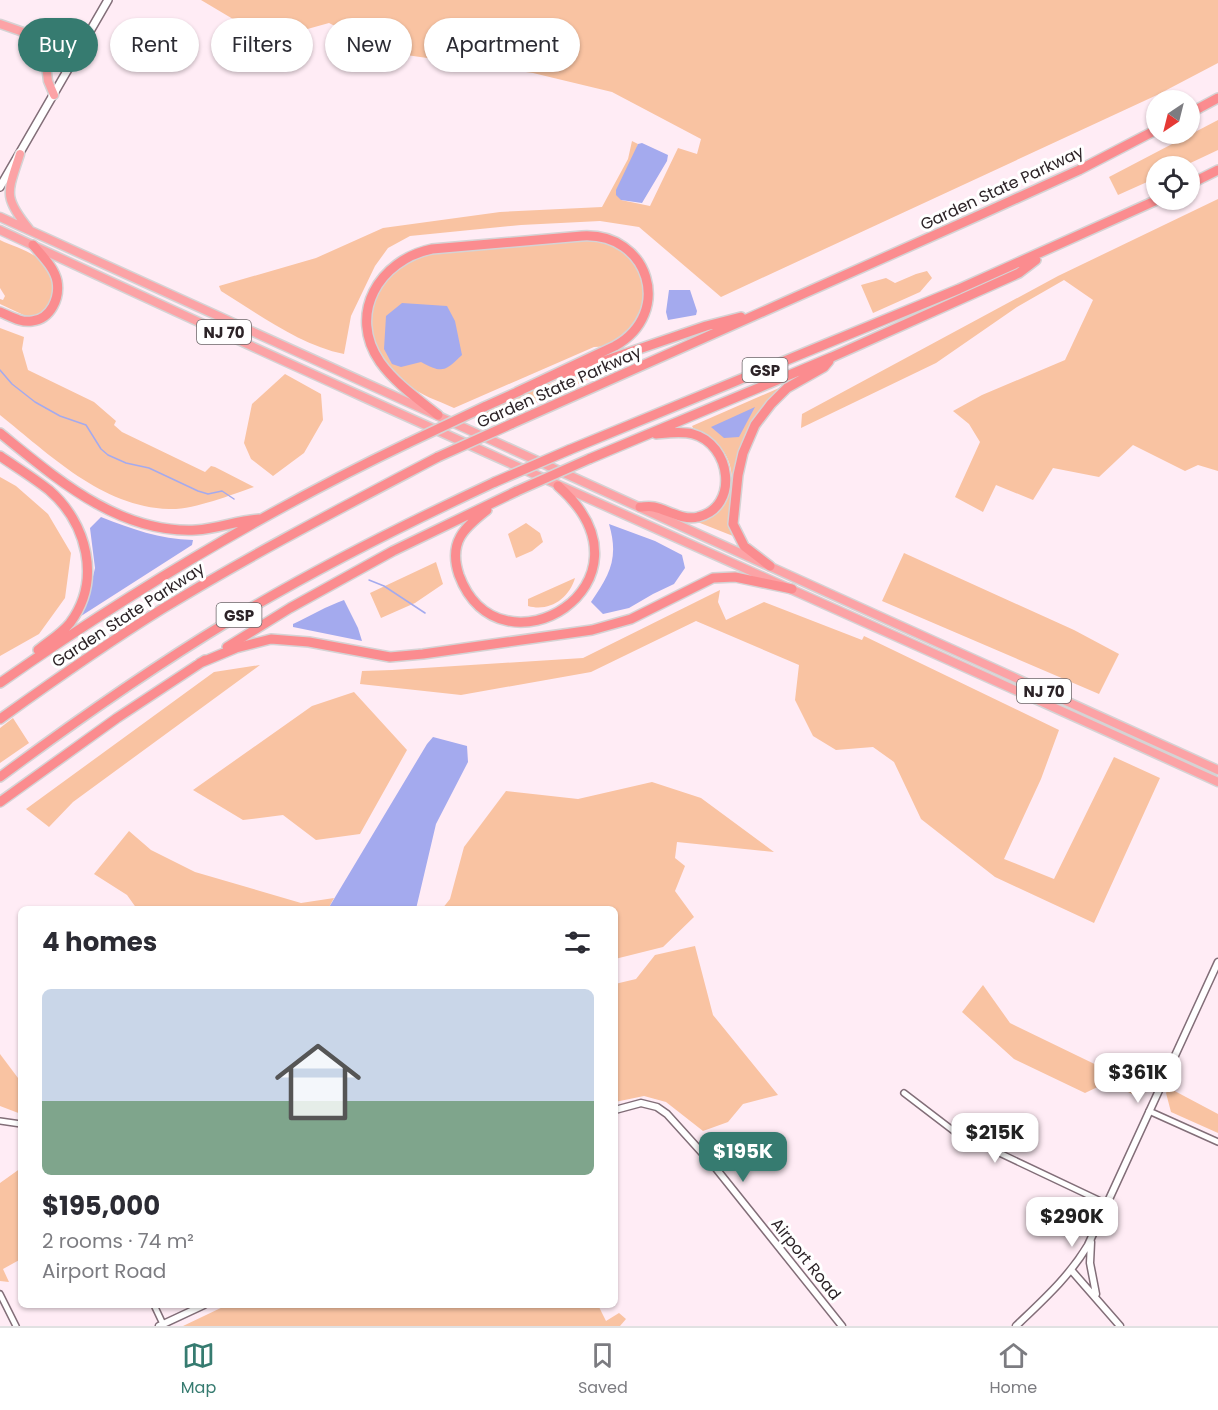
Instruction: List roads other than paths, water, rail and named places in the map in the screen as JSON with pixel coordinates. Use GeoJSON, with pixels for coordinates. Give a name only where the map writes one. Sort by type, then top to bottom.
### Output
{"type":"FeatureCollection","features":[{"type":"Feature","properties":{"kind":"highway"},"geometry":{"type":"LineString","coordinates":[[0,24],[26,33],[37,43],[45,57],[48,81],[54,95]]}},
{"type":"Feature","properties":{"kind":"highway"},"geometry":{"type":"LineString","coordinates":[[1200,108],[1218,98]]}},
{"type":"Feature","properties":{"kind":"highway","name":"Garden State Parkway"},"geometry":{"type":"LineString","coordinates":[[0,719],[160,610],[216,576],[291,533],[438,458],[1028,194],[1146,135]]}},
{"type":"Feature","properties":{"kind":"highway"},"geometry":{"type":"LineString","coordinates":[[20,154],[9,194],[10,203],[31,232]]}},
{"type":"Feature","properties":{"kind":"highway"},"geometry":{"type":"LineString","coordinates":[[1200,179],[1218,170]]}},
{"type":"Feature","properties":{"kind":"highway","name":"GSP"},"geometry":{"type":"LineString","coordinates":[[0,777],[116,694],[230,621],[333,562],[427,514],[569,450],[918,307],[1146,205]]}},
{"type":"Feature","properties":{"kind":"highway","name":"NJ 70"},"geometry":{"type":"LineString","coordinates":[[0,218],[1218,770]]}},
{"type":"Feature","properties":{"kind":"highway","name":"NJ 70"},"geometry":{"type":"LineString","coordinates":[[0,230],[558,486],[1218,782]]}},
{"type":"Feature","properties":{"kind":"highway"},"geometry":{"type":"LineString","coordinates":[[0,682],[119,605],[262,519],[408,443],[626,339],[637,328],[646,310],[647,282],[641,265],[624,246],[610,238],[582,236],[432,249],[413,254],[394,265],[380,281],[370,299],[368,319],[370,341],[377,357],[390,374],[438,415]]}},
{"type":"Feature","properties":{"kind":"highway"},"geometry":{"type":"LineString","coordinates":[[0,312],[16,319],[32,322],[48,314],[55,304],[57,283],[54,274],[33,245]]}},
{"type":"Feature","properties":{"kind":"highway"},"geometry":{"type":"LineString","coordinates":[[0,802],[117,718],[200,663],[290,608],[365,566],[517,490],[832,357],[1019,273],[1047,251]]}},
{"type":"Feature","properties":{"kind":"highway"},"geometry":{"type":"LineString","coordinates":[[517,392],[706,326],[766,311]]}},
{"type":"Feature","properties":{"kind":"highway"},"geometry":{"type":"LineString","coordinates":[[770,566],[744,546],[733,524],[738,475],[743,453],[755,425],[771,404],[787,388],[824,367],[832,357]]}},
{"type":"Feature","properties":{"kind":"highway"},"geometry":{"type":"LineString","coordinates":[[0,433],[55,477],[101,507],[128,520],[150,526],[196,530],[262,519]]}},
{"type":"Feature","properties":{"kind":"highway"},"geometry":{"type":"LineString","coordinates":[[640,507],[653,507],[688,518],[698,517],[706,514],[717,504],[724,493],[726,481],[722,459],[709,442],[694,434],[644,435]]}},
{"type":"Feature","properties":{"kind":"highway"},"geometry":{"type":"LineString","coordinates":[[0,456],[48,490],[72,515],[84,543],[87,571],[82,600],[69,623],[0,682]]}},
{"type":"Feature","properties":{"kind":"highway"},"geometry":{"type":"LineString","coordinates":[[498,500],[467,525],[460,536],[456,557],[458,570],[469,594],[484,609],[510,621],[537,621],[567,608],[581,593],[593,570],[594,553],[591,531],[585,516],[571,497],[558,486]]}},
{"type":"Feature","properties":{"kind":"highway"},"geometry":{"type":"LineString","coordinates":[[200,663],[236,648],[271,639],[309,642],[390,657],[592,630],[631,619],[713,578],[735,577],[792,589]]}},
{"type":"Feature","properties":{"kind":"main road"},"geometry":{"type":"LineString","coordinates":[[0,187],[108,0]]}},
{"type":"Feature","properties":{"kind":"street"},"geometry":{"type":"LineString","coordinates":[[1016,1326],[1072,1271],[1091,1237],[1218,962]]}},
{"type":"Feature","properties":{"kind":"street"},"geometry":{"type":"LineString","coordinates":[[904,1093],[955,1132],[1107,1204]]}},
{"type":"Feature","properties":{"kind":"street","name":"Airport Road"},"geometry":{"type":"LineString","coordinates":[[618,1109],[641,1103],[657,1107],[667,1114],[714,1166],[842,1326]]}},
{"type":"Feature","properties":{"kind":"street"},"geometry":{"type":"LineString","coordinates":[[1149,1111],[1218,1142]]}},
{"type":"Feature","properties":{"kind":"street"},"geometry":{"type":"LineString","coordinates":[[0,1121],[18,1124]]}},
{"type":"Feature","properties":{"kind":"street"},"geometry":{"type":"LineString","coordinates":[[1091,1237],[1090,1263],[1097,1297]]}},
{"type":"Feature","properties":{"kind":"street"},"geometry":{"type":"LineString","coordinates":[[1072,1271],[1120,1326]]}},
{"type":"Feature","properties":{"kind":"street"},"geometry":{"type":"LineString","coordinates":[[0,1294],[16,1326]]}},
{"type":"Feature","properties":{"kind":"street"},"geometry":{"type":"LineString","coordinates":[[155,1308],[161,1325],[198,1308]]}},
{"type":"Feature","properties":{"kind":"water"},"geometry":{"type":"Polygon","coordinates":[[[642,143],[668,155],[667,161],[642,203],[621,200],[616,195],[616,190],[638,144],[642,143]]]}},
{"type":"Feature","properties":{"kind":"water"},"geometry":{"type":"Polygon","coordinates":[[[669,290],[690,290],[697,311],[696,315],[668,320],[666,312],[669,290]]]}},
{"type":"Feature","properties":{"kind":"water"},"geometry":{"type":"Polygon","coordinates":[[[402,303],[447,306],[455,321],[462,355],[452,365],[439,369],[421,362],[401,367],[392,364],[384,349],[386,316],[402,303]]]}},
{"type":"Feature","properties":{"kind":"water"},"geometry":{"type":"Polygon","coordinates":[[[755,407],[739,437],[724,438],[711,427],[755,407]]]}},
{"type":"Feature","properties":{"kind":"water"},"geometry":{"type":"Polygon","coordinates":[[[101,517],[157,535],[193,540],[192,545],[78,618],[87,602],[95,568],[90,528],[101,517]]]}},
{"type":"Feature","properties":{"kind":"water"},"geometry":{"type":"Polygon","coordinates":[[[609,524],[655,541],[682,555],[685,568],[674,584],[629,608],[603,614],[591,602],[611,565],[613,547],[609,524]]]}},
{"type":"Feature","properties":{"kind":"water"},"geometry":{"type":"Polygon","coordinates":[[[344,600],[362,641],[293,627],[293,624],[344,600]]]}},
{"type":"Feature","properties":{"kind":"water"},"geometry":{"type":"Polygon","coordinates":[[[433,737],[467,746],[468,762],[436,824],[417,906],[330,906],[433,737]]]}},
{"type":"Feature","properties":{"kind":"waterway"},"geometry":{"type":"LineString","coordinates":[[0,370],[12,384],[35,402],[60,416],[86,425],[101,449],[108,455],[126,463],[149,468],[198,491],[208,494],[222,491],[234,499]]}},
{"type":"Feature","properties":{"kind":"waterway"},"geometry":{"type":"LineString","coordinates":[[369,580],[384,586],[425,613]]}}]}
